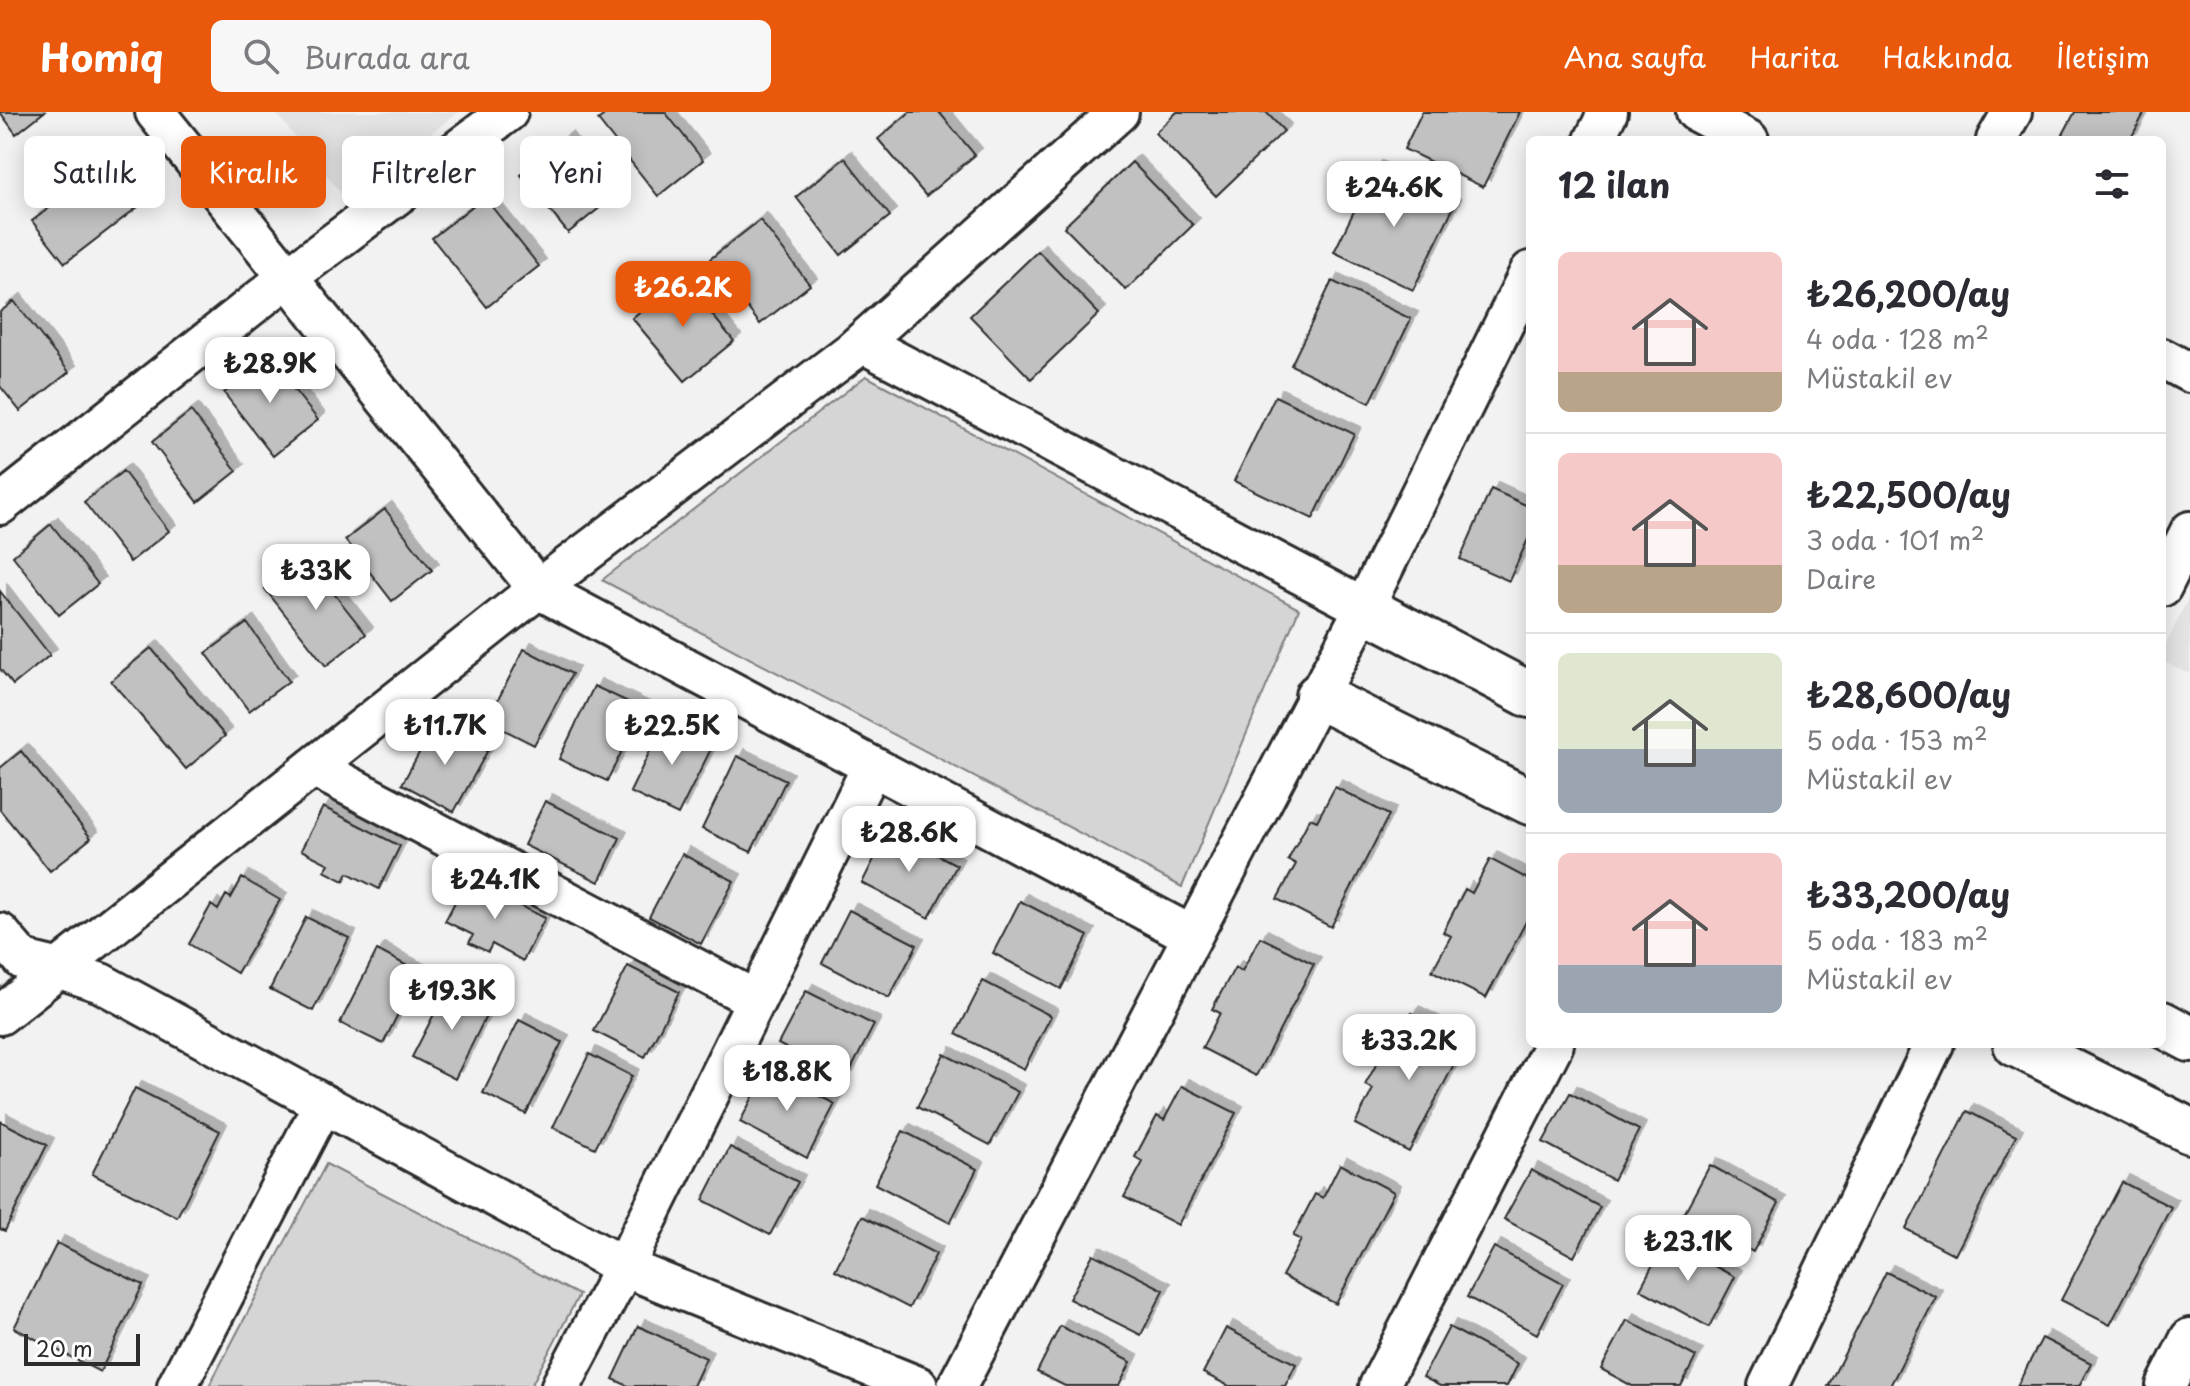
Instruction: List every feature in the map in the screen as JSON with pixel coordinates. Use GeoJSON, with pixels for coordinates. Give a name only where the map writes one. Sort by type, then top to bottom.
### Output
{"type":"FeatureCollection","features":[{"type":"Feature","properties":{"kind":"street"},"geometry":{"type":"LineString","coordinates":[[155,112],[538,589],[1191,935]]}},
{"type":"Feature","properties":{"kind":"street"},"geometry":{"type":"LineString","coordinates":[[0,505],[288,277],[508,112]]}},
{"type":"Feature","properties":{"kind":"street"},"geometry":{"type":"LineString","coordinates":[[0,1015],[538,589],[862,343],[1119,112]]}},
{"type":"Feature","properties":{"kind":"street"},"geometry":{"type":"LineString","coordinates":[[1596,136],[1608,112]]}},
{"type":"Feature","properties":{"kind":"street"},"geometry":{"type":"LineString","coordinates":[[1696,112],[1741,136]]}},
{"type":"Feature","properties":{"kind":"street"},"geometry":{"type":"LineString","coordinates":[[1998,136],[2012,112]]}},
{"type":"Feature","properties":{"kind":"street"},"geometry":{"type":"LineString","coordinates":[[957,1386],[1364,608],[1526,279]]}},
{"type":"Feature","properties":{"kind":"street"},"geometry":{"type":"LineString","coordinates":[[862,343],[1526,693]]}},
{"type":"Feature","properties":{"kind":"street"},"geometry":{"type":"LineString","coordinates":[[2166,360],[2190,373]]}},
{"type":"Feature","properties":{"kind":"street"},"geometry":{"type":"LineString","coordinates":[[2166,579],[2190,531]]}},
{"type":"Feature","properties":{"kind":"street"},"geometry":{"type":"LineString","coordinates":[[1318,696],[1526,800]]}},
{"type":"Feature","properties":{"kind":"street"},"geometry":{"type":"LineString","coordinates":[[561,1386],[624,1267],[872,766]]}},
{"type":"Feature","properties":{"kind":"street"},"geometry":{"type":"LineString","coordinates":[[313,767],[756,1000]]}},
{"type":"Feature","properties":{"kind":"street"},"geometry":{"type":"LineString","coordinates":[[0,933],[23,960],[101,983],[624,1267],[918,1386]]}},
{"type":"Feature","properties":{"kind":"street"},"geometry":{"type":"LineString","coordinates":[[2166,1026],[2190,1039]]}},
{"type":"Feature","properties":{"kind":"street"},"geometry":{"type":"LineString","coordinates":[[1379,1386],[1552,1048]]}},
{"type":"Feature","properties":{"kind":"street"},"geometry":{"type":"LineString","coordinates":[[1768,1386],[1932,1048]]}},
{"type":"Feature","properties":{"kind":"street"},"geometry":{"type":"LineString","coordinates":[[2024,1048],[2190,1131]]}},
{"type":"Feature","properties":{"kind":"street"},"geometry":{"type":"LineString","coordinates":[[177,1386],[323,1104]]}},
{"type":"Feature","properties":{"kind":"street"},"geometry":{"type":"LineString","coordinates":[[2166,1386],[2190,1338]]}},
{"type":"Feature","properties":{"kind":"shaded area"},"geometry":{"type":"Polygon","coordinates":[[[275,112],[459,112],[427,136],[342,136],[342,194],[326,175],[326,136],[295,136],[275,112]]]}},
{"type":"Feature","properties":{"kind":"shaded area"},"geometry":{"type":"Polygon","coordinates":[[[866,376],[1299,609],[1182,887],[602,580],[866,376]]]}},
{"type":"Feature","properties":{"kind":"shaded area"},"geometry":{"type":"Polygon","coordinates":[[[2190,595],[2190,674],[2166,663],[2166,644],[2190,595]]]}},
{"type":"Feature","properties":{"kind":"shaded area"},"geometry":{"type":"Polygon","coordinates":[[[326,1164],[579,1295],[531,1386],[209,1386],[326,1164]]]}},
{"type":"Feature","properties":{"kind":"building"},"geometry":{"type":"Polygon","coordinates":[[[0,112],[44,112],[16,134],[0,112]]]}},
{"type":"Feature","properties":{"kind":"building"},"geometry":{"type":"Polygon","coordinates":[[[608,112],[665,112],[703,160],[658,196],[631,162],[631,136],[611,136],[598,120],[608,112]]]}},
{"type":"Feature","properties":{"kind":"building"},"geometry":{"type":"Polygon","coordinates":[[[910,112],[939,112],[975,155],[926,196],[878,139],[910,112]]]}},
{"type":"Feature","properties":{"kind":"building"},"geometry":{"type":"Polygon","coordinates":[[[1177,112],[1266,112],[1284,131],[1216,196],[1155,133],[1177,112]]]}},
{"type":"Feature","properties":{"kind":"building"},"geometry":{"type":"Polygon","coordinates":[[[1422,112],[1520,112],[1483,187],[1404,149],[1422,112]]]}},
{"type":"Feature","properties":{"kind":"building"},"geometry":{"type":"Polygon","coordinates":[[[2075,112],[2145,112],[2132,136],[2062,136],[2075,112]]]}},
{"type":"Feature","properties":{"kind":"building"},"geometry":{"type":"Polygon","coordinates":[[[845,158],[890,216],[841,255],[796,197],[845,158]]]}},
{"type":"Feature","properties":{"kind":"building"},"geometry":{"type":"Polygon","coordinates":[[[1132,162],[1193,225],[1126,290],[1064,227],[1132,162]]]}},
{"type":"Feature","properties":{"kind":"building"},"geometry":{"type":"Polygon","coordinates":[[[1375,168],[1454,206],[1413,290],[1334,252],[1375,168]]]}},
{"type":"Feature","properties":{"kind":"building"},"geometry":{"type":"Polygon","coordinates":[[[49,208],[136,208],[65,263],[32,221],[49,208]]]}},
{"type":"Feature","properties":{"kind":"building"},"geometry":{"type":"Polygon","coordinates":[[[470,208],[493,208],[539,266],[487,307],[432,238],[470,208]]]}},
{"type":"Feature","properties":{"kind":"building"},"geometry":{"type":"Polygon","coordinates":[[[548,208],[599,208],[568,233],[548,208]]]}},
{"type":"Feature","properties":{"kind":"building"},"geometry":{"type":"Polygon","coordinates":[[[760,220],[810,285],[760,324],[710,259],[760,220]]]}},
{"type":"Feature","properties":{"kind":"building"},"geometry":{"type":"Polygon","coordinates":[[[1038,251],[1099,314],[1031,379],[970,316],[1038,251]]]}},
{"type":"Feature","properties":{"kind":"building"},"geometry":{"type":"Polygon","coordinates":[[[681,277],[734,341],[685,381],[632,318],[681,277]]]}},
{"type":"Feature","properties":{"kind":"building"},"geometry":{"type":"Polygon","coordinates":[[[1332,281],[1411,319],[1370,403],[1291,365],[1332,281]]]}},
{"type":"Feature","properties":{"kind":"building"},"geometry":{"type":"Polygon","coordinates":[[[14,301],[69,372],[20,411],[0,386],[0,312],[14,301]]]}},
{"type":"Feature","properties":{"kind":"building"},"geometry":{"type":"Polygon","coordinates":[[[264,352],[318,420],[273,456],[224,393],[243,378],[239,373],[264,352]]]}},
{"type":"Feature","properties":{"kind":"building"},"geometry":{"type":"Polygon","coordinates":[[[1275,396],[1354,434],[1313,519],[1234,481],[1275,396]]]}},
{"type":"Feature","properties":{"kind":"building"},"geometry":{"type":"Polygon","coordinates":[[[191,411],[237,471],[198,502],[152,442],[191,411]]]}},
{"type":"Feature","properties":{"kind":"building"},"geometry":{"type":"Polygon","coordinates":[[[123,471],[169,531],[130,562],[84,502],[123,471]]]}},
{"type":"Feature","properties":{"kind":"building"},"geometry":{"type":"Polygon","coordinates":[[[1491,489],[1526,505],[1526,544],[1509,581],[1460,559],[1491,489]]]}},
{"type":"Feature","properties":{"kind":"building"},"geometry":{"type":"Polygon","coordinates":[[[385,509],[432,570],[392,601],[345,540],[385,509]]]}},
{"type":"Feature","properties":{"kind":"building"},"geometry":{"type":"Polygon","coordinates":[[[51,524],[98,584],[59,615],[13,556],[51,524]]]}},
{"type":"Feature","properties":{"kind":"building"},"geometry":{"type":"Polygon","coordinates":[[[305,557],[366,634],[326,666],[265,589],[305,557]]]}},
{"type":"Feature","properties":{"kind":"building"},"geometry":{"type":"Polygon","coordinates":[[[0,591],[50,655],[13,685],[0,669],[0,591]]]}},
{"type":"Feature","properties":{"kind":"building"},"geometry":{"type":"Polygon","coordinates":[[[247,623],[289,681],[249,711],[206,653],[247,623]]]}},
{"type":"Feature","properties":{"kind":"building"},"geometry":{"type":"Polygon","coordinates":[[[151,648],[225,736],[186,769],[111,681],[151,648]]]}},
{"type":"Feature","properties":{"kind":"building"},"geometry":{"type":"Polygon","coordinates":[[[524,649],[572,674],[534,745],[487,721],[524,649]]]}},
{"type":"Feature","properties":{"kind":"building"},"geometry":{"type":"Polygon","coordinates":[[[594,686],[643,709],[607,781],[559,759],[594,686]]]}},
{"type":"Feature","properties":{"kind":"building"},"geometry":{"type":"Polygon","coordinates":[[[665,720],[714,743],[678,815],[630,792],[665,720]]]}},
{"type":"Feature","properties":{"kind":"building"},"geometry":{"type":"Polygon","coordinates":[[[436,722],[488,750],[454,812],[402,784],[436,722]]]}},
{"type":"Feature","properties":{"kind":"building"},"geometry":{"type":"Polygon","coordinates":[[[21,751],[91,838],[50,871],[0,810],[0,768],[21,751]]]}},
{"type":"Feature","properties":{"kind":"building"},"geometry":{"type":"Polygon","coordinates":[[[737,756],[786,780],[751,852],[702,829],[737,756]]]}},
{"type":"Feature","properties":{"kind":"building"},"geometry":{"type":"Polygon","coordinates":[[[1335,787],[1389,815],[1331,927],[1277,899],[1296,864],[1288,860],[1310,818],[1317,821],[1335,787]]]}},
{"type":"Feature","properties":{"kind":"building"},"geometry":{"type":"Polygon","coordinates":[[[545,801],[620,838],[599,882],[524,845],[545,801]]]}},
{"type":"Feature","properties":{"kind":"building"},"geometry":{"type":"Polygon","coordinates":[[[323,807],[400,846],[379,889],[348,873],[344,881],[324,871],[329,864],[301,850],[323,807]]]}},
{"type":"Feature","properties":{"kind":"building"},"geometry":{"type":"Polygon","coordinates":[[[889,829],[957,865],[929,918],[862,883],[889,829]]]}},
{"type":"Feature","properties":{"kind":"building"},"geometry":{"type":"Polygon","coordinates":[[[682,854],[734,881],[701,944],[649,917],[682,854]]]}},
{"type":"Feature","properties":{"kind":"building"},"geometry":{"type":"Polygon","coordinates":[[[1490,859],[1526,878],[1526,922],[1486,998],[1432,971],[1451,936],[1443,932],[1465,889],[1472,893],[1490,859]]]}},
{"type":"Feature","properties":{"kind":"building"},"geometry":{"type":"Polygon","coordinates":[[[242,878],[280,900],[237,973],[189,944],[211,905],[218,910],[226,895],[231,898],[242,878]]]}},
{"type":"Feature","properties":{"kind":"building"},"geometry":{"type":"Polygon","coordinates":[[[467,879],[545,918],[523,961],[492,944],[488,952],[469,943],[473,935],[445,921],[467,879]]]}},
{"type":"Feature","properties":{"kind":"building"},"geometry":{"type":"Polygon","coordinates":[[[1020,901],[1088,936],[1061,989],[993,953],[1020,901]]]}},
{"type":"Feature","properties":{"kind":"building"},"geometry":{"type":"Polygon","coordinates":[[[849,910],[917,945],[889,998],[822,963],[849,910]]]}},
{"type":"Feature","properties":{"kind":"building"},"geometry":{"type":"Polygon","coordinates":[[[306,917],[349,938],[313,1011],[270,989],[306,917]]]}},
{"type":"Feature","properties":{"kind":"building"},"geometry":{"type":"Polygon","coordinates":[[[1260,937],[1314,964],[1256,1076],[1202,1048],[1220,1013],[1212,1009],[1235,967],[1242,971],[1260,937]]]}},
{"type":"Feature","properties":{"kind":"building"},"geometry":{"type":"Polygon","coordinates":[[[377,950],[419,972],[383,1044],[340,1023],[377,950]]]}},
{"type":"Feature","properties":{"kind":"building"},"geometry":{"type":"Polygon","coordinates":[[[628,966],[679,992],[645,1057],[594,1031],[628,966]]]}},
{"type":"Feature","properties":{"kind":"building"},"geometry":{"type":"Polygon","coordinates":[[[983,981],[1051,1016],[1024,1069],[956,1034],[983,981]]]}},
{"type":"Feature","properties":{"kind":"building"},"geometry":{"type":"Polygon","coordinates":[[[449,985],[491,1006],[455,1079],[412,1057],[449,985]]]}},
{"type":"Feature","properties":{"kind":"building"},"geometry":{"type":"Polygon","coordinates":[[[806,991],[874,1025],[846,1079],[778,1044],[806,991]]]}},
{"type":"Feature","properties":{"kind":"building"},"geometry":{"type":"Polygon","coordinates":[[[1412,1013],[1466,1041],[1409,1152],[1355,1124],[1373,1089],[1365,1085],[1388,1043],[1395,1047],[1412,1013]]]}},
{"type":"Feature","properties":{"kind":"building"},"geometry":{"type":"Polygon","coordinates":[[[519,1020],[562,1042],[526,1114],[483,1093],[519,1020]]]}},
{"type":"Feature","properties":{"kind":"building"},"geometry":{"type":"Polygon","coordinates":[[[589,1054],[632,1076],[595,1148],[553,1127],[589,1054]]]}},
{"type":"Feature","properties":{"kind":"building"},"geometry":{"type":"Polygon","coordinates":[[[944,1054],[1018,1092],[990,1145],[917,1107],[944,1054]]]}},
{"type":"Feature","properties":{"kind":"building"},"geometry":{"type":"Polygon","coordinates":[[[767,1069],[835,1104],[807,1158],[740,1122],[767,1069]]]}},
{"type":"Feature","properties":{"kind":"building"},"geometry":{"type":"Polygon","coordinates":[[[1182,1086],[1236,1113],[1178,1225],[1124,1197],[1143,1162],[1135,1157],[1157,1116],[1164,1120],[1182,1086]]]}},
{"type":"Feature","properties":{"kind":"building"},"geometry":{"type":"Polygon","coordinates":[[[135,1088],[220,1131],[177,1217],[92,1174],[135,1088]]]}},
{"type":"Feature","properties":{"kind":"building"},"geometry":{"type":"Polygon","coordinates":[[[1570,1093],[1639,1130],[1613,1180],[1543,1142],[1570,1093]]]}},
{"type":"Feature","properties":{"kind":"building"},"geometry":{"type":"Polygon","coordinates":[[[1967,1111],[2016,1136],[1955,1255],[1906,1229],[1967,1111]]]}},
{"type":"Feature","properties":{"kind":"building"},"geometry":{"type":"Polygon","coordinates":[[[0,1121],[47,1145],[5,1231],[0,1229],[0,1121]]]}},
{"type":"Feature","properties":{"kind":"building"},"geometry":{"type":"Polygon","coordinates":[[[903,1131],[977,1169],[950,1223],[875,1184],[903,1131]]]}},
{"type":"Feature","properties":{"kind":"building"},"geometry":{"type":"Polygon","coordinates":[[[730,1147],[798,1182],[770,1235],[703,1200],[730,1147]]]}},
{"type":"Feature","properties":{"kind":"building"},"geometry":{"type":"Polygon","coordinates":[[[1340,1164],[1394,1192],[1336,1304],[1282,1276],[1301,1240],[1293,1236],[1315,1194],[1323,1198],[1340,1164]]]}},
{"type":"Feature","properties":{"kind":"building"},"geometry":{"type":"Polygon","coordinates":[[[1710,1165],[1779,1203],[1753,1252],[1683,1215],[1710,1165]]]}},
{"type":"Feature","properties":{"kind":"building"},"geometry":{"type":"Polygon","coordinates":[[[1531,1170],[1600,1207],[1574,1257],[1504,1219],[1531,1170]]]}},
{"type":"Feature","properties":{"kind":"building"},"geometry":{"type":"Polygon","coordinates":[[[2122,1182],[2171,1207],[2110,1325],[2061,1300],[2122,1182]]]}},
{"type":"Feature","properties":{"kind":"building"},"geometry":{"type":"Polygon","coordinates":[[[862,1216],[936,1254],[909,1308],[835,1270],[862,1216]]]}},
{"type":"Feature","properties":{"kind":"building"},"geometry":{"type":"Polygon","coordinates":[[[1666,1240],[1735,1277],[1709,1327],[1640,1289],[1666,1240]]]}},
{"type":"Feature","properties":{"kind":"building"},"geometry":{"type":"Polygon","coordinates":[[[57,1243],[143,1285],[100,1372],[14,1328],[57,1243]]]}},
{"type":"Feature","properties":{"kind":"building"},"geometry":{"type":"Polygon","coordinates":[[[1494,1247],[1563,1284],[1537,1334],[1467,1297],[1494,1247]]]}},
{"type":"Feature","properties":{"kind":"building"},"geometry":{"type":"Polygon","coordinates":[[[1093,1254],[1164,1290],[1141,1335],[1069,1299],[1093,1254]]]}},
{"type":"Feature","properties":{"kind":"building"},"geometry":{"type":"Polygon","coordinates":[[[1886,1272],[1936,1297],[1890,1386],[1828,1386],[1886,1272]]]}},
{"type":"Feature","properties":{"kind":"building"},"geometry":{"type":"Polygon","coordinates":[[[1627,1320],[1696,1357],[1681,1386],[1632,1386],[1601,1369],[1627,1320]]]}},
{"type":"Feature","properties":{"kind":"building"},"geometry":{"type":"Polygon","coordinates":[[[638,1326],[706,1358],[693,1386],[628,1386],[613,1379],[638,1326]]]}},
{"type":"Feature","properties":{"kind":"building"},"geometry":{"type":"Polygon","coordinates":[[[1060,1326],[1131,1362],[1119,1386],[1065,1386],[1037,1372],[1060,1326]]]}},
{"type":"Feature","properties":{"kind":"building"},"geometry":{"type":"Polygon","coordinates":[[[1449,1327],[1518,1364],[1507,1386],[1440,1386],[1423,1377],[1449,1327]]]}},
{"type":"Feature","properties":{"kind":"building"},"geometry":{"type":"Polygon","coordinates":[[[1226,1328],[1296,1364],[1285,1386],[1229,1386],[1203,1373],[1226,1328]]]}},
{"type":"Feature","properties":{"kind":"building"},"geometry":{"type":"Polygon","coordinates":[[[2042,1338],[2091,1363],[2079,1386],[2017,1386],[2042,1338]]]}}]}
